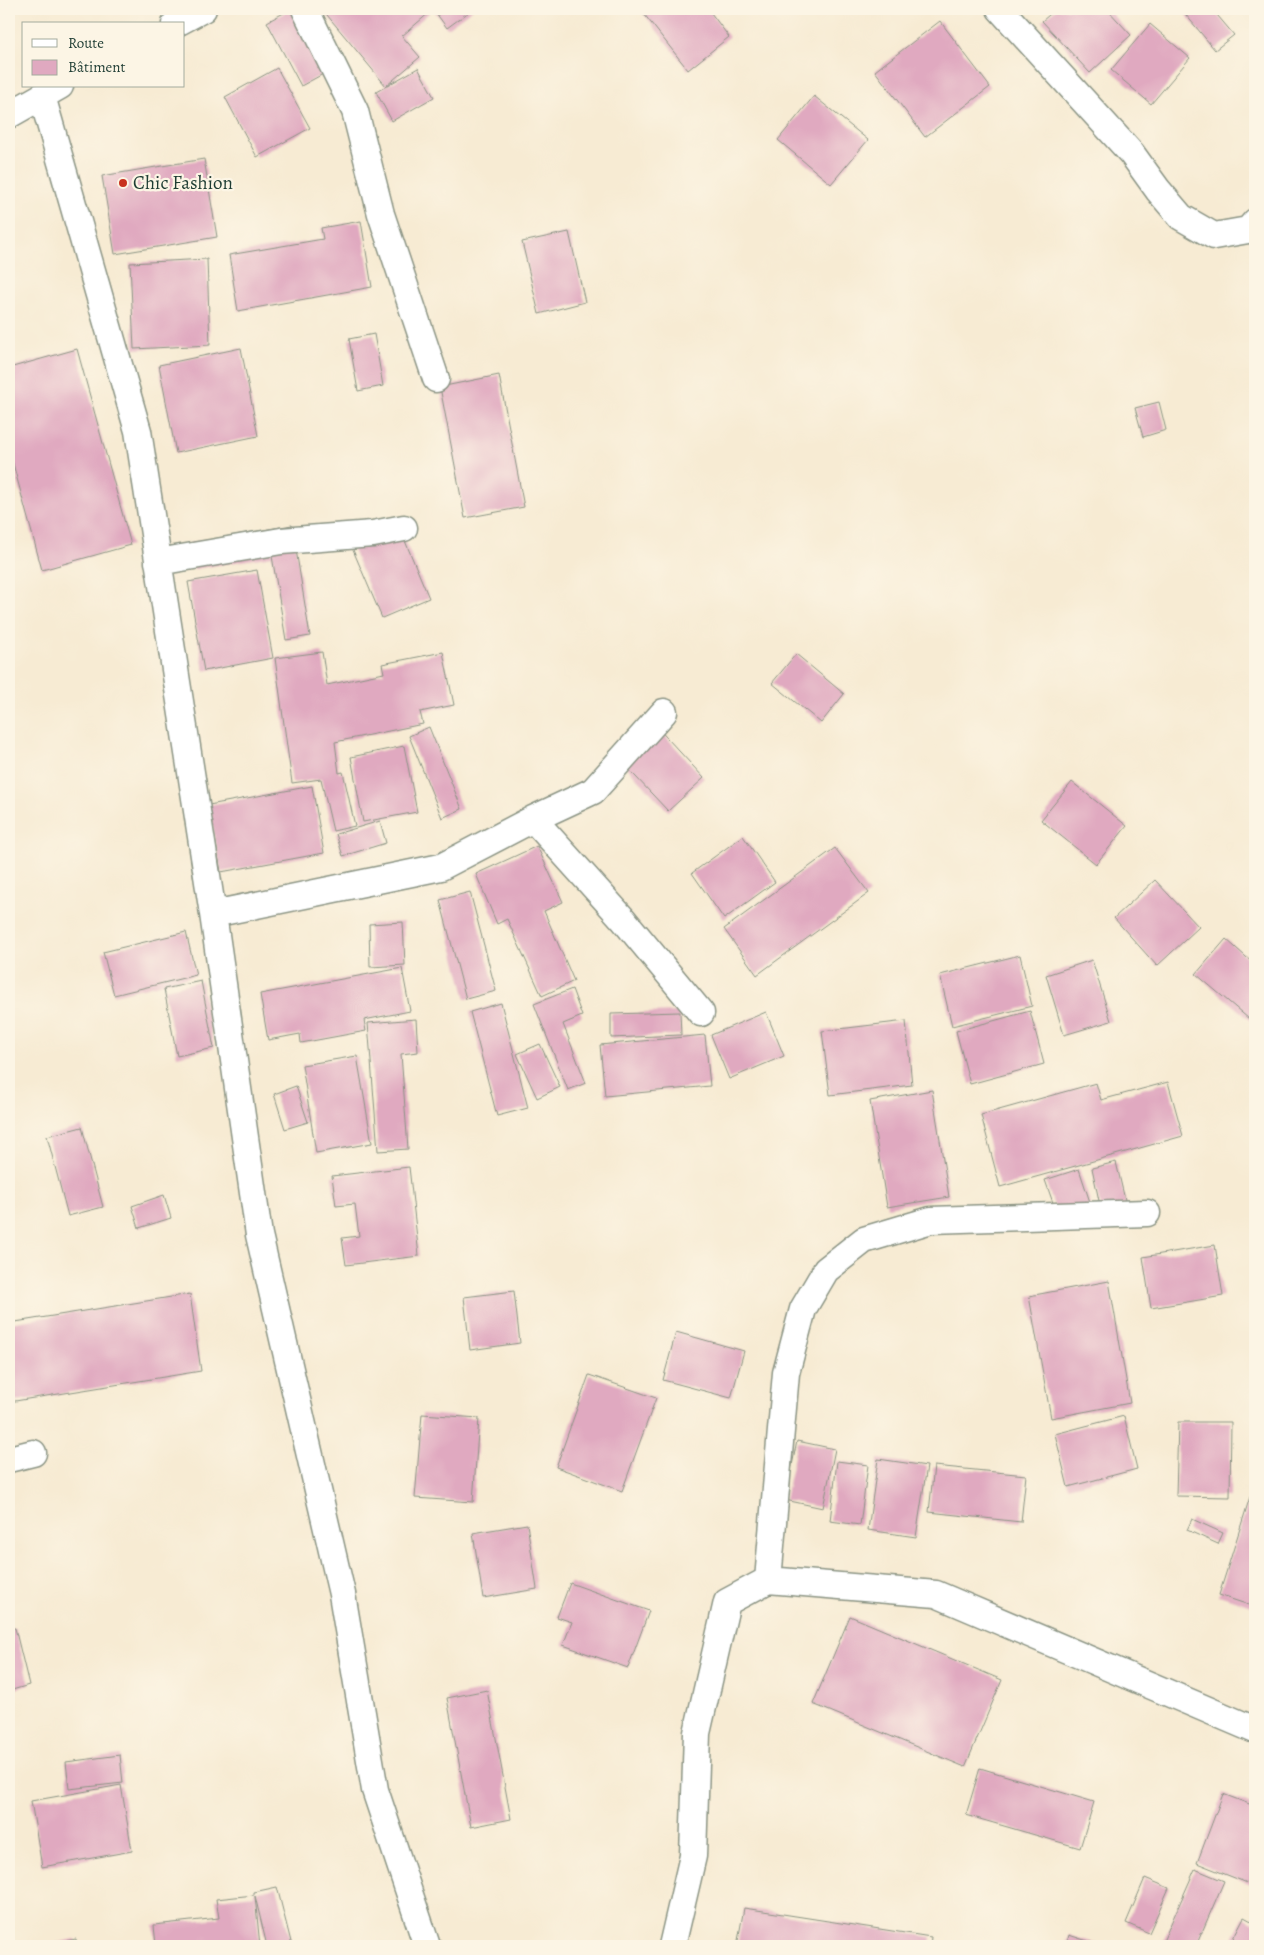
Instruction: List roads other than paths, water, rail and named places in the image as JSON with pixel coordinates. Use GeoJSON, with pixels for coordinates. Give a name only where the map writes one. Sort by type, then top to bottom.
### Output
{"type":"FeatureCollection","features":[{"type":"Feature","properties":{"kind":"street"},"geometry":{"type":"LineString","coordinates":[[179,22],[203,9]]}},
{"type":"Feature","properties":{"kind":"street"},"geometry":{"type":"LineString","coordinates":[[306,9],[355,111],[381,214],[436,379]]}},
{"type":"Feature","properties":{"kind":"street"},"geometry":{"type":"LineString","coordinates":[[1000,9],[1132,154],[1158,190],[1181,217],[1214,236],[1248,230],[1255,222]]}},
{"type":"Feature","properties":{"kind":"street"},"geometry":{"type":"LineString","coordinates":[[9,115],[51,91],[138,430],[213,914],[259,1235],[342,1594],[375,1790],[427,1946]]}},
{"type":"Feature","properties":{"kind":"street"},"geometry":{"type":"LineString","coordinates":[[158,562],[281,541],[374,534],[404,528]]}},
{"type":"Feature","properties":{"kind":"street"},"geometry":{"type":"LineString","coordinates":[[213,914],[441,867],[533,819],[593,791],[664,712]]}},
{"type":"Feature","properties":{"kind":"street"},"geometry":{"type":"LineString","coordinates":[[533,819],[623,919],[701,1013]]}},
{"type":"Feature","properties":{"kind":"street"},"geometry":{"type":"LineString","coordinates":[[768,1580],[786,1373],[803,1308],[826,1270],[864,1240],[931,1220],[1147,1213]]}},
{"type":"Feature","properties":{"kind":"street"},"geometry":{"type":"LineString","coordinates":[[672,1946],[693,1856],[697,1733],[727,1602],[768,1580],[936,1594],[1255,1730]]}},
{"type":"Feature","properties":{"kind":"place","name":"Chic Fashion"},"geometry":{"type":"Point","coordinates":[123,183]}}]}
